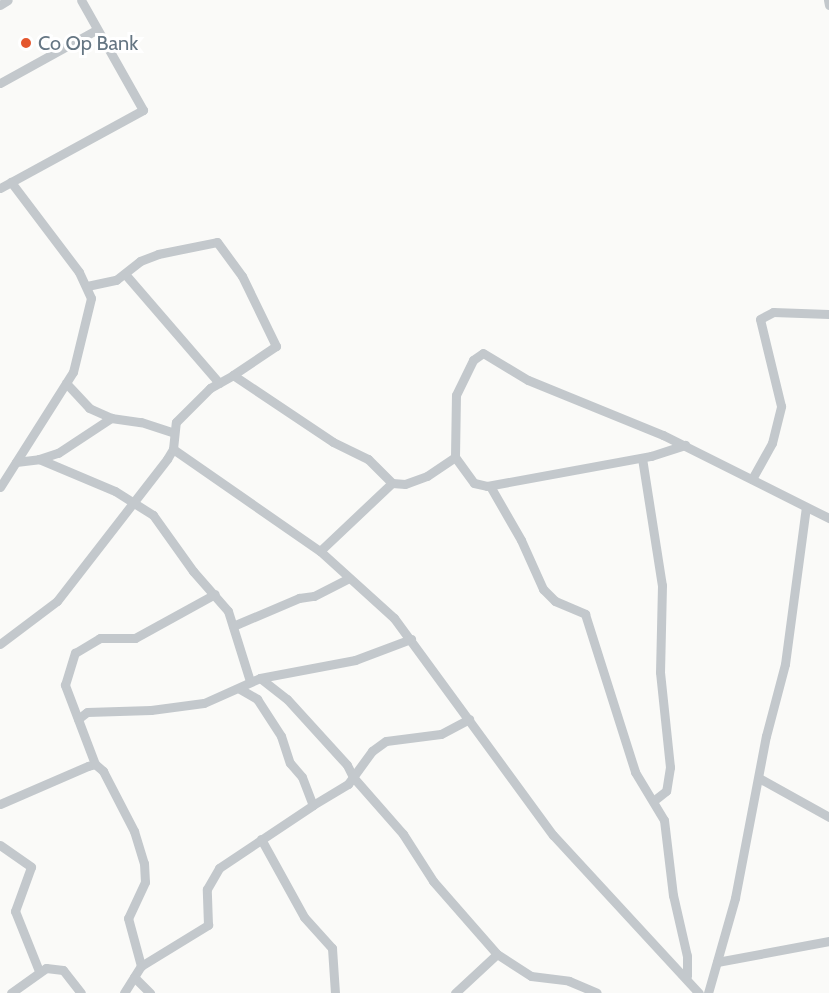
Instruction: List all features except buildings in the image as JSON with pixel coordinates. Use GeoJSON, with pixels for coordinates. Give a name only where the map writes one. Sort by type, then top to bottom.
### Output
{"type":"FeatureCollection","features":[{"type":"Feature","properties":{"kind":"street"},"geometry":{"type":"LineString","coordinates":[[0,5],[8,0]]}},
{"type":"Feature","properties":{"kind":"street"},"geometry":{"type":"LineString","coordinates":[[0,188],[143,110],[81,0]]}},
{"type":"Feature","properties":{"kind":"street"},"geometry":{"type":"LineString","coordinates":[[828,0],[829,5]]}},
{"type":"Feature","properties":{"kind":"street"},"geometry":{"type":"LineString","coordinates":[[0,83],[96,30]]}},
{"type":"Feature","properties":{"kind":"street"},"geometry":{"type":"LineString","coordinates":[[0,487],[66,383],[77,361],[91,298],[87,286],[10,182]]}},
{"type":"Feature","properties":{"kind":"street"},"geometry":{"type":"LineString","coordinates":[[0,644],[33,623],[57,601],[173,449],[172,432],[188,409],[219,383],[276,346],[243,276],[217,242],[158,254],[116,280],[87,286]]}},
{"type":"Feature","properties":{"kind":"street"},"geometry":{"type":"LineString","coordinates":[[125,274],[219,383]]}},
{"type":"Feature","properties":{"kind":"street"},"geometry":{"type":"LineString","coordinates":[[752,479],[772,443],[781,406],[760,318],[772,312],[829,314]]}},
{"type":"Feature","properties":{"kind":"street"},"geometry":{"type":"LineString","coordinates":[[685,445],[642,458],[490,486],[474,483],[455,457],[456,395],[468,367],[481,353],[542,387],[685,445],[829,518]]}},
{"type":"Feature","properties":{"kind":"street"},"geometry":{"type":"LineString","coordinates":[[233,375],[314,430],[368,459],[392,483]]}},
{"type":"Feature","properties":{"kind":"street"},"geometry":{"type":"LineString","coordinates":[[66,383],[89,408],[111,418],[141,422],[172,432]]}},
{"type":"Feature","properties":{"kind":"street"},"geometry":{"type":"LineString","coordinates":[[16,462],[39,459],[57,453],[111,418]]}},
{"type":"Feature","properties":{"kind":"street"},"geometry":{"type":"LineString","coordinates":[[173,449],[320,551],[411,639],[553,835],[654,947],[687,976],[699,993]]}},
{"type":"Feature","properties":{"kind":"street"},"geometry":{"type":"LineString","coordinates":[[320,551],[392,483],[420,480],[455,457]]}},
{"type":"Feature","properties":{"kind":"street"},"geometry":{"type":"LineString","coordinates":[[642,458],[661,576],[661,689],[670,767],[666,791],[653,801]]}},
{"type":"Feature","properties":{"kind":"street"},"geometry":{"type":"LineString","coordinates":[[39,459],[133,501],[153,515],[193,571],[228,611],[250,681]]}},
{"type":"Feature","properties":{"kind":"street"},"geometry":{"type":"LineString","coordinates":[[490,486],[521,540],[543,589],[555,601],[585,614],[635,772],[664,820],[673,895],[687,956],[687,976]]}},
{"type":"Feature","properties":{"kind":"street"},"geometry":{"type":"LineString","coordinates":[[708,993],[735,898],[766,736],[785,664],[806,507]]}},
{"type":"Feature","properties":{"kind":"street"},"geometry":{"type":"LineString","coordinates":[[233,626],[299,598],[314,596],[350,578]]}},
{"type":"Feature","properties":{"kind":"street"},"geometry":{"type":"LineString","coordinates":[[141,966],[128,918],[144,882],[144,863],[128,818],[103,771],[95,764],[65,685],[71,661],[79,648],[100,638],[135,638],[215,594]]}},
{"type":"Feature","properties":{"kind":"street"},"geometry":{"type":"LineString","coordinates":[[78,719],[83,713],[151,710],[204,702],[240,689],[250,681],[355,660],[411,639]]}},
{"type":"Feature","properties":{"kind":"street"},"geometry":{"type":"LineString","coordinates":[[260,678],[294,706],[347,765],[354,777],[403,834],[433,881],[496,954],[531,976],[569,981],[597,993]]}},
{"type":"Feature","properties":{"kind":"street"},"geometry":{"type":"LineString","coordinates":[[240,689],[257,699],[281,736],[290,763],[302,777],[313,805]]}},
{"type":"Feature","properties":{"kind":"street"},"geometry":{"type":"LineString","coordinates":[[124,993],[141,966],[208,925],[208,882],[236,854],[354,777],[372,751],[386,741],[441,734],[469,719]]}},
{"type":"Feature","properties":{"kind":"street"},"geometry":{"type":"LineString","coordinates":[[0,804],[95,764]]}},
{"type":"Feature","properties":{"kind":"street"},"geometry":{"type":"LineString","coordinates":[[759,778],[829,817]]}},
{"type":"Feature","properties":{"kind":"street"},"geometry":{"type":"LineString","coordinates":[[261,839],[304,916],[332,948],[335,993]]}},
{"type":"Feature","properties":{"kind":"street"},"geometry":{"type":"LineString","coordinates":[[0,845],[30,864],[15,911],[39,971]]}},
{"type":"Feature","properties":{"kind":"street"},"geometry":{"type":"LineString","coordinates":[[717,962],[829,941]]}},
{"type":"Feature","properties":{"kind":"street"},"geometry":{"type":"LineString","coordinates":[[455,993],[496,954]]}},
{"type":"Feature","properties":{"kind":"street"},"geometry":{"type":"LineString","coordinates":[[11,993],[39,971],[63,970],[81,993]]}},
{"type":"Feature","properties":{"kind":"street"},"geometry":{"type":"LineString","coordinates":[[134,977],[150,993]]}},
{"type":"Feature","properties":{"kind":"place","name":"Co Op Bank"},"geometry":{"type":"Point","coordinates":[26,43]}}]}
